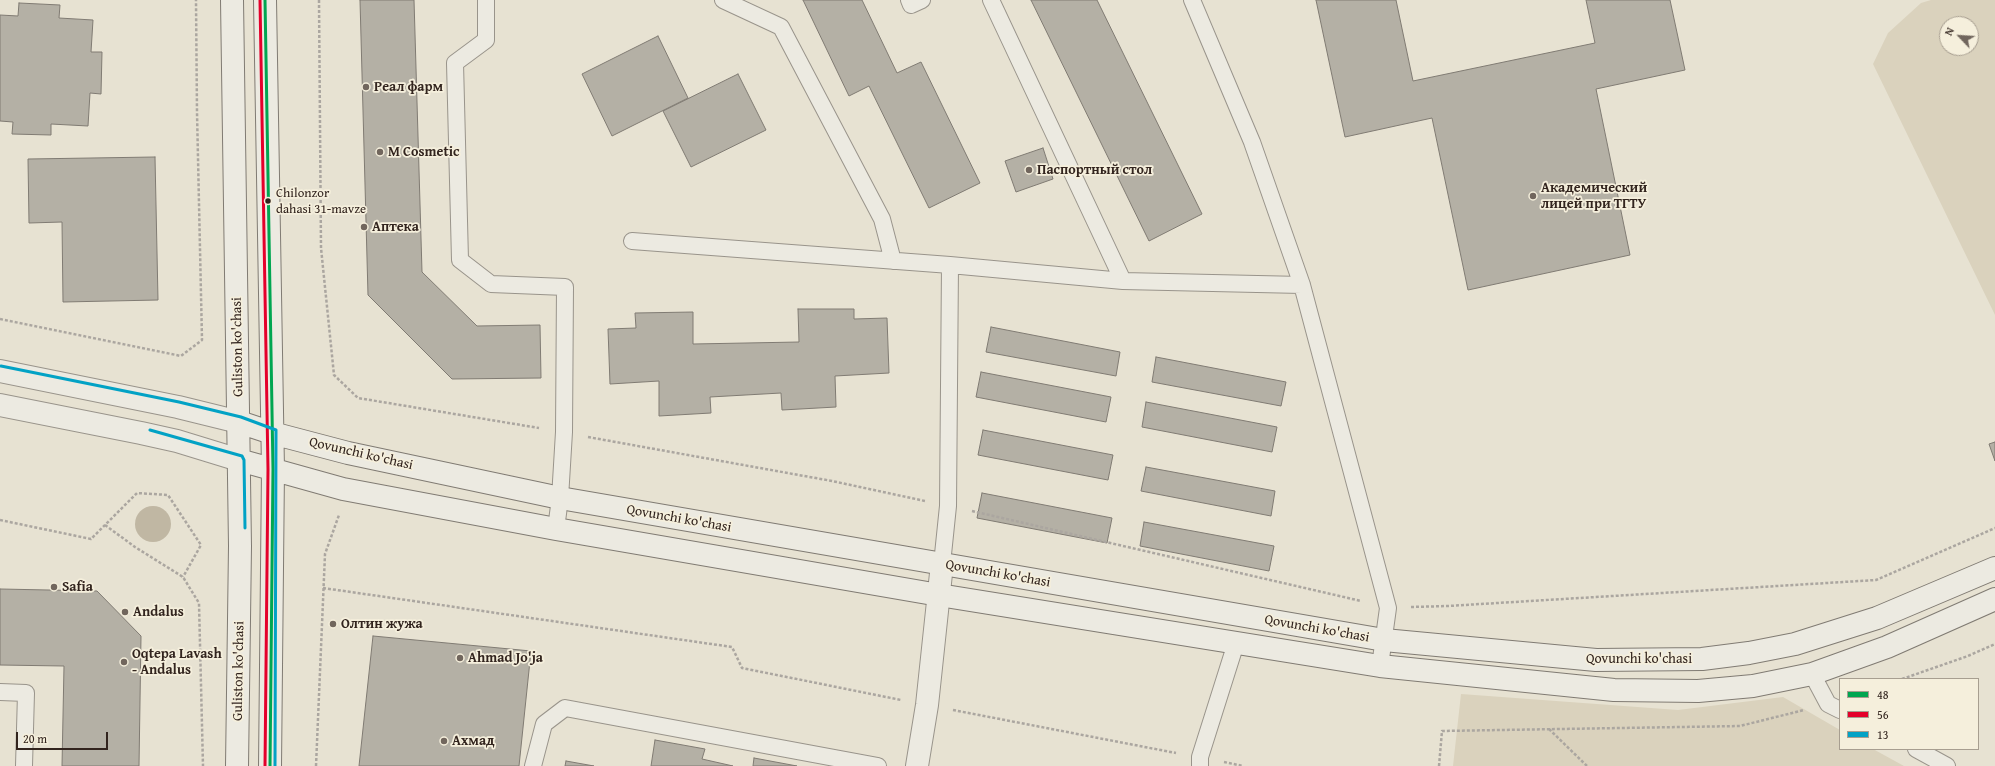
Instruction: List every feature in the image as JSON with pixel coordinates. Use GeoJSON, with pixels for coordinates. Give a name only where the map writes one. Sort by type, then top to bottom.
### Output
{"type":"FeatureCollection","features":[{"type":"Feature","properties":{"kind":"main road","name":"Guliston ko'chasi"},"geometry":{"type":"LineString","coordinates":[[232,0],[240,546],[238,766]]}},
{"type":"Feature","properties":{"kind":"main road"},"geometry":{"type":"LineString","coordinates":[[266,0],[273,469],[270,766]]}},
{"type":"Feature","properties":{"kind":"main road","name":"Qovunchi ko'chasi"},"geometry":{"type":"LineString","coordinates":[[0,371],[178,407],[239,422],[272,434],[348,453],[560,498],[1384,640],[1596,660],[1710,658],[1748,653],[1795,644],[1835,632],[1878,618],[1995,568]]}},
{"type":"Feature","properties":{"kind":"main road","name":"Qovunchi ko'chasi"},"geometry":{"type":"LineString","coordinates":[[0,405],[141,433],[343,489],[556,529],[939,595],[1380,666],[1614,690],[1657,692],[1698,691],[1753,686],[1812,674],[1888,647],[1995,600]]}},
{"type":"Feature","properties":{"kind":"main road"},"geometry":{"type":"LineString","coordinates":[[239,460],[272,434]]}},
{"type":"Feature","properties":{"kind":"main road"},"geometry":{"type":"LineString","coordinates":[[917,766],[927,705],[942,564]]}},
{"type":"Feature","properties":{"kind":"lane"},"geometry":{"type":"LineString","coordinates":[[486,0],[486,40],[455,63],[460,260],[491,284],[564,287],[564,432],[560,498],[556,529]]}},
{"type":"Feature","properties":{"kind":"lane"},"geometry":{"type":"LineString","coordinates":[[723,0],[781,27],[882,219],[893,261]]}},
{"type":"Feature","properties":{"kind":"lane"},"geometry":{"type":"LineString","coordinates":[[909,0],[911,5],[922,0]]}},
{"type":"Feature","properties":{"kind":"lane"},"geometry":{"type":"LineString","coordinates":[[991,0],[1123,281]]}},
{"type":"Feature","properties":{"kind":"lane"},"geometry":{"type":"LineString","coordinates":[[1192,0],[1252,142],[1302,285],[1388,608],[1380,666]]}},
{"type":"Feature","properties":{"kind":"lane"},"geometry":{"type":"LineString","coordinates":[[632,241],[950,265],[1123,281],[1302,285]]}},
{"type":"Feature","properties":{"kind":"lane"},"geometry":{"type":"LineString","coordinates":[[942,564],[948,506],[950,265]]}},
{"type":"Feature","properties":{"kind":"lane"},"geometry":{"type":"LineString","coordinates":[[1200,762],[1236,643]]}},
{"type":"Feature","properties":{"kind":"lane"},"geometry":{"type":"LineString","coordinates":[[1812,674],[1834,707]]}},
{"type":"Feature","properties":{"kind":"lane"},"geometry":{"type":"LineString","coordinates":[[0,692],[26,693],[24,766]]}},
{"type":"Feature","properties":{"kind":"lane"},"geometry":{"type":"LineString","coordinates":[[533,766],[544,724],[564,708],[878,766]]}},
{"type":"Feature","properties":{"kind":"lane"},"geometry":{"type":"LineString","coordinates":[[1918,750],[1947,766]]}},
{"type":"Feature","properties":{"kind":"path"},"geometry":{"type":"LineString","coordinates":[[0,319],[181,356],[202,340],[196,0]]}},
{"type":"Feature","properties":{"kind":"path"},"geometry":{"type":"LineString","coordinates":[[319,0],[321,248],[334,374],[358,398],[564,432],[832,481],[948,506],[1388,608],[1456,606],[1876,580],[1995,528]]}},
{"type":"Feature","properties":{"kind":"path"},"geometry":{"type":"LineString","coordinates":[[0,520],[91,539],[137,493],[168,495],[201,545],[183,577]]}},
{"type":"Feature","properties":{"kind":"path"},"geometry":{"type":"LineString","coordinates":[[316,766],[325,554],[340,513]]}},
{"type":"Feature","properties":{"kind":"path"},"geometry":{"type":"LineString","coordinates":[[105,524],[135,546],[183,577],[199,602],[203,766]]}},
{"type":"Feature","properties":{"kind":"path"},"geometry":{"type":"LineString","coordinates":[[323,588],[732,647],[742,668],[1200,762],[1243,766]]}},
{"type":"Feature","properties":{"kind":"path"},"geometry":{"type":"LineString","coordinates":[[1905,678],[1968,656],[1995,644]]}},
{"type":"Feature","properties":{"kind":"path"},"geometry":{"type":"LineString","coordinates":[[1439,766],[1442,731],[1740,726],[1834,707]]}},
{"type":"Feature","properties":{"kind":"path"},"geometry":{"type":"LineString","coordinates":[[1548,729],[1587,766]]}},
{"type":"Feature","properties":{"kind":"shaded area"},"geometry":{"type":"Polygon","coordinates":[[[1931,0],[1995,0],[1995,315],[1873,64],[1888,33],[1921,3],[1931,0]]]}},
{"type":"Feature","properties":{"kind":"shaded area"},"geometry":{"type":"Polygon","coordinates":[[[153,506],[163,509],[168,514],[171,524],[168,534],[163,539],[153,542],[143,539],[138,534],[135,524],[138,514],[143,509],[153,506]]]}},
{"type":"Feature","properties":{"kind":"shaded area"},"geometry":{"type":"Polygon","coordinates":[[[1461,694],[1678,710],[1783,697],[1839,729],[1839,750],[1875,750],[1904,766],[1453,766],[1461,694]]]}},
{"type":"Feature","properties":{"kind":"building"},"geometry":{"type":"Polygon","coordinates":[[[360,0],[414,0],[422,272],[477,326],[540,325],[541,378],[452,379],[368,295],[360,0]]]}},
{"type":"Feature","properties":{"kind":"building"},"geometry":{"type":"Polygon","coordinates":[[[803,0],[862,0],[897,73],[921,62],[980,183],[929,208],[869,86],[849,96],[803,0]]]}},
{"type":"Feature","properties":{"kind":"building"},"geometry":{"type":"Polygon","coordinates":[[[1031,0],[1097,0],[1202,214],[1149,241],[1031,0]]]}},
{"type":"Feature","properties":{"kind":"building","name":"Академический лицей при ТГТУ"},"geometry":{"type":"Polygon","coordinates":[[[1316,0],[1396,0],[1413,81],[1595,43],[1586,0],[1670,0],[1685,70],[1596,89],[1630,255],[1468,290],[1432,118],[1345,137],[1316,0]]]}},
{"type":"Feature","properties":{"kind":"building"},"geometry":{"type":"Polygon","coordinates":[[[19,3],[60,5],[59,18],[93,20],[91,52],[102,52],[101,94],[90,93],[88,126],[51,124],[51,135],[12,134],[13,122],[0,121],[0,15],[18,16],[19,3]]]}},
{"type":"Feature","properties":{"kind":"building"},"geometry":{"type":"Polygon","coordinates":[[[658,36],[688,98],[612,136],[582,74],[658,36]]]}},
{"type":"Feature","properties":{"kind":"building"},"geometry":{"type":"Polygon","coordinates":[[[738,74],[766,130],[691,167],[663,111],[738,74]]]}},
{"type":"Feature","properties":{"kind":"building","name":"Паспортный стол"},"geometry":{"type":"Polygon","coordinates":[[[1043,148],[1053,179],[1016,192],[1005,161],[1043,148]]]}},
{"type":"Feature","properties":{"kind":"building"},"geometry":{"type":"Polygon","coordinates":[[[155,157],[158,300],[63,302],[62,222],[29,223],[28,159],[155,157]]]}},
{"type":"Feature","properties":{"kind":"building"},"geometry":{"type":"Polygon","coordinates":[[[798,309],[854,309],[854,319],[887,318],[889,373],[835,376],[836,407],[782,410],[781,393],[710,397],[711,413],[659,416],[659,381],[610,384],[608,329],[636,328],[635,313],[693,312],[693,344],[799,342],[798,309]]]}},
{"type":"Feature","properties":{"kind":"building"},"geometry":{"type":"Polygon","coordinates":[[[991,327],[1120,352],[1116,376],[986,352],[991,327]]]}},
{"type":"Feature","properties":{"kind":"building"},"geometry":{"type":"Polygon","coordinates":[[[1156,357],[1286,382],[1281,406],[1152,382],[1156,357]]]}},
{"type":"Feature","properties":{"kind":"building"},"geometry":{"type":"Polygon","coordinates":[[[981,372],[1111,397],[1106,422],[976,397],[981,372]]]}},
{"type":"Feature","properties":{"kind":"building"},"geometry":{"type":"Polygon","coordinates":[[[1146,402],[1277,427],[1272,452],[1142,427],[1146,402]]]}},
{"type":"Feature","properties":{"kind":"building"},"geometry":{"type":"Polygon","coordinates":[[[983,430],[1113,455],[1108,480],[978,455],[983,430]]]}},
{"type":"Feature","properties":{"kind":"building"},"geometry":{"type":"Polygon","coordinates":[[[1995,442],[1995,461],[1989,444],[1995,442]]]}},
{"type":"Feature","properties":{"kind":"building"},"geometry":{"type":"Polygon","coordinates":[[[1146,467],[1275,491],[1271,516],[1141,491],[1146,467]]]}},
{"type":"Feature","properties":{"kind":"building"},"geometry":{"type":"Polygon","coordinates":[[[982,493],[1112,518],[1107,543],[977,518],[982,493]]]}},
{"type":"Feature","properties":{"kind":"building"},"geometry":{"type":"Polygon","coordinates":[[[1144,522],[1274,546],[1269,571],[1140,546],[1144,522]]]}},
{"type":"Feature","properties":{"kind":"building"},"geometry":{"type":"Polygon","coordinates":[[[0,589],[97,591],[141,636],[139,766],[62,766],[64,666],[0,665],[0,589]]]}},
{"type":"Feature","properties":{"kind":"building"},"geometry":{"type":"Polygon","coordinates":[[[373,636],[531,651],[519,766],[359,766],[373,636]]]}},
{"type":"Feature","properties":{"kind":"building"},"geometry":{"type":"Polygon","coordinates":[[[655,740],[705,749],[702,759],[733,766],[651,766],[655,740]]]}},
{"type":"Feature","properties":{"kind":"building"},"geometry":{"type":"Polygon","coordinates":[[[754,758],[797,766],[753,766],[754,758]]]}},
{"type":"Feature","properties":{"kind":"building"},"geometry":{"type":"Polygon","coordinates":[[[566,761],[594,766],[565,766],[566,761]]]}},
{"type":"Feature","properties":{"kind":"transit line","name":"56"},"geometry":{"type":"LineString","coordinates":[[260,0],[268,469],[265,766]]}},
{"type":"Feature","properties":{"kind":"transit line","name":"48"},"geometry":{"type":"LineString","coordinates":[[265,0],[273,469],[270,766]]}},
{"type":"Feature","properties":{"kind":"transit line","name":"13"},"geometry":{"type":"LineString","coordinates":[[1,366],[179,402],[241,417],[276,430],[275,766]]}},
{"type":"Feature","properties":{"kind":"transit line","name":"13"},"geometry":{"type":"LineString","coordinates":[[150,430],[242,456],[244,460],[245,528]]}},
{"type":"Feature","properties":{"kind":"place","name":"Реал фарм"},"geometry":{"type":"Point","coordinates":[366,87]}},
{"type":"Feature","properties":{"kind":"place","name":"M Cosmetic"},"geometry":{"type":"Point","coordinates":[380,152]}},
{"type":"Feature","properties":{"kind":"place","name":"Паспортный стол"},"geometry":{"type":"Point","coordinates":[1029,170]}},
{"type":"Feature","properties":{"kind":"place","name":"Академический лицей при ТГТУ"},"geometry":{"type":"Point","coordinates":[1533,196]}},
{"type":"Feature","properties":{"kind":"place","name":"Chilonzor dahasi 31-mavze"},"geometry":{"type":"Point","coordinates":[268,201]}},
{"type":"Feature","properties":{"kind":"place","name":"Аптека"},"geometry":{"type":"Point","coordinates":[364,227]}},
{"type":"Feature","properties":{"kind":"place","name":"Safia"},"geometry":{"type":"Point","coordinates":[54,587]}},
{"type":"Feature","properties":{"kind":"place","name":"Andalus"},"geometry":{"type":"Point","coordinates":[125,612]}},
{"type":"Feature","properties":{"kind":"place","name":"Олтин жужа"},"geometry":{"type":"Point","coordinates":[333,624]}},
{"type":"Feature","properties":{"kind":"place","name":"Ahmad Jo'ja"},"geometry":{"type":"Point","coordinates":[460,658]}},
{"type":"Feature","properties":{"kind":"place","name":"Oqtepa Lavash - Andalus"},"geometry":{"type":"Point","coordinates":[124,662]}},
{"type":"Feature","properties":{"kind":"place","name":"Ахмад"},"geometry":{"type":"Point","coordinates":[444,741]}}]}
